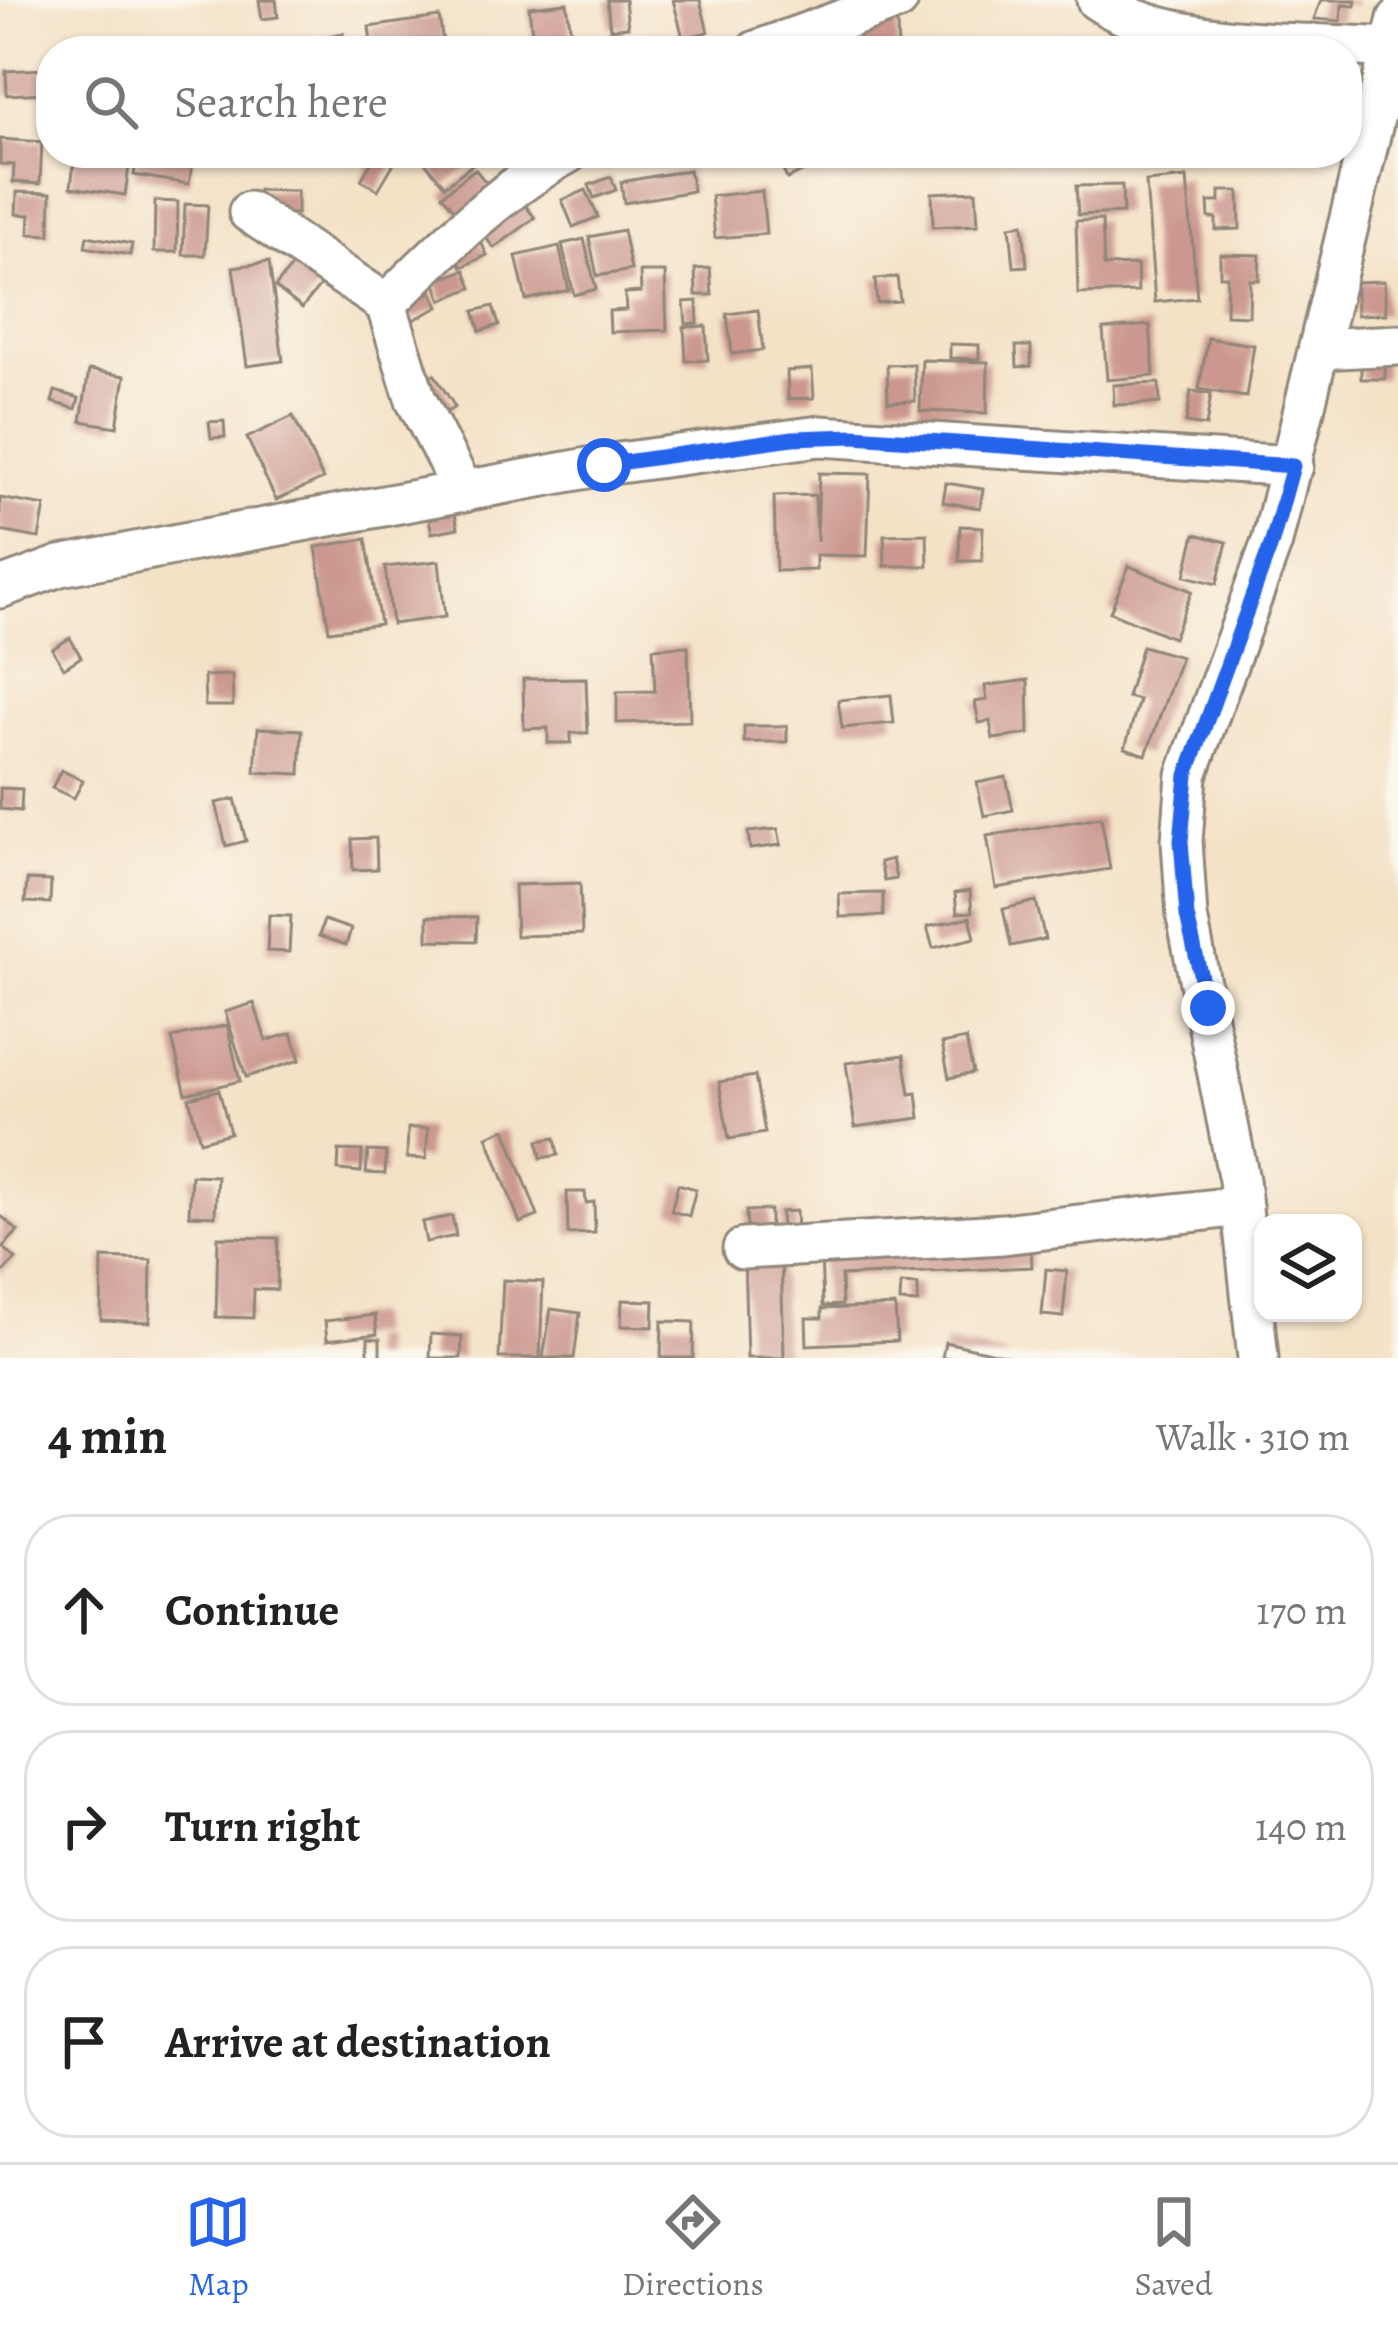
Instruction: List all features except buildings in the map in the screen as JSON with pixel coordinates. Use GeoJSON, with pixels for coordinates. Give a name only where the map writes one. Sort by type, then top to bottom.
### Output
{"type":"FeatureCollection","features":[{"type":"Feature","properties":{"kind":"street"},"geometry":{"type":"LineString","coordinates":[[798,36],[898,0]]}},
{"type":"Feature","properties":{"kind":"street"},"geometry":{"type":"LineString","coordinates":[[1097,0],[1123,17],[1175,32],[1394,33],[1362,166]]}},
{"type":"Feature","properties":{"kind":"street"},"geometry":{"type":"LineString","coordinates":[[386,304],[436,253],[541,168]]}},
{"type":"Feature","properties":{"kind":"street"},"geometry":{"type":"LineString","coordinates":[[1258,1358],[1242,1206],[1187,916],[1181,841],[1187,775],[1272,542],[1362,168]]}},
{"type":"Feature","properties":{"kind":"street"},"geometry":{"type":"LineString","coordinates":[[249,212],[386,304],[416,400],[464,492]]}},
{"type":"Feature","properties":{"kind":"street"},"geometry":{"type":"LineString","coordinates":[[1318,349],[1398,345]]}},
{"type":"Feature","properties":{"kind":"street"},"geometry":{"type":"LineString","coordinates":[[0,588],[60,566],[604,465],[820,436],[1293,466]]}},
{"type":"Feature","properties":{"kind":"street"},"geometry":{"type":"LineString","coordinates":[[742,1249],[1003,1234],[1242,1206]]}},
{"type":"Feature","properties":{"kind":"route"},"geometry":{"type":"LineString","coordinates":[[604,465],[793,438],[854,436],[1114,458],[1293,466],[1272,542],[1187,775],[1181,841],[1187,916],[1208,1008]]}}]}
